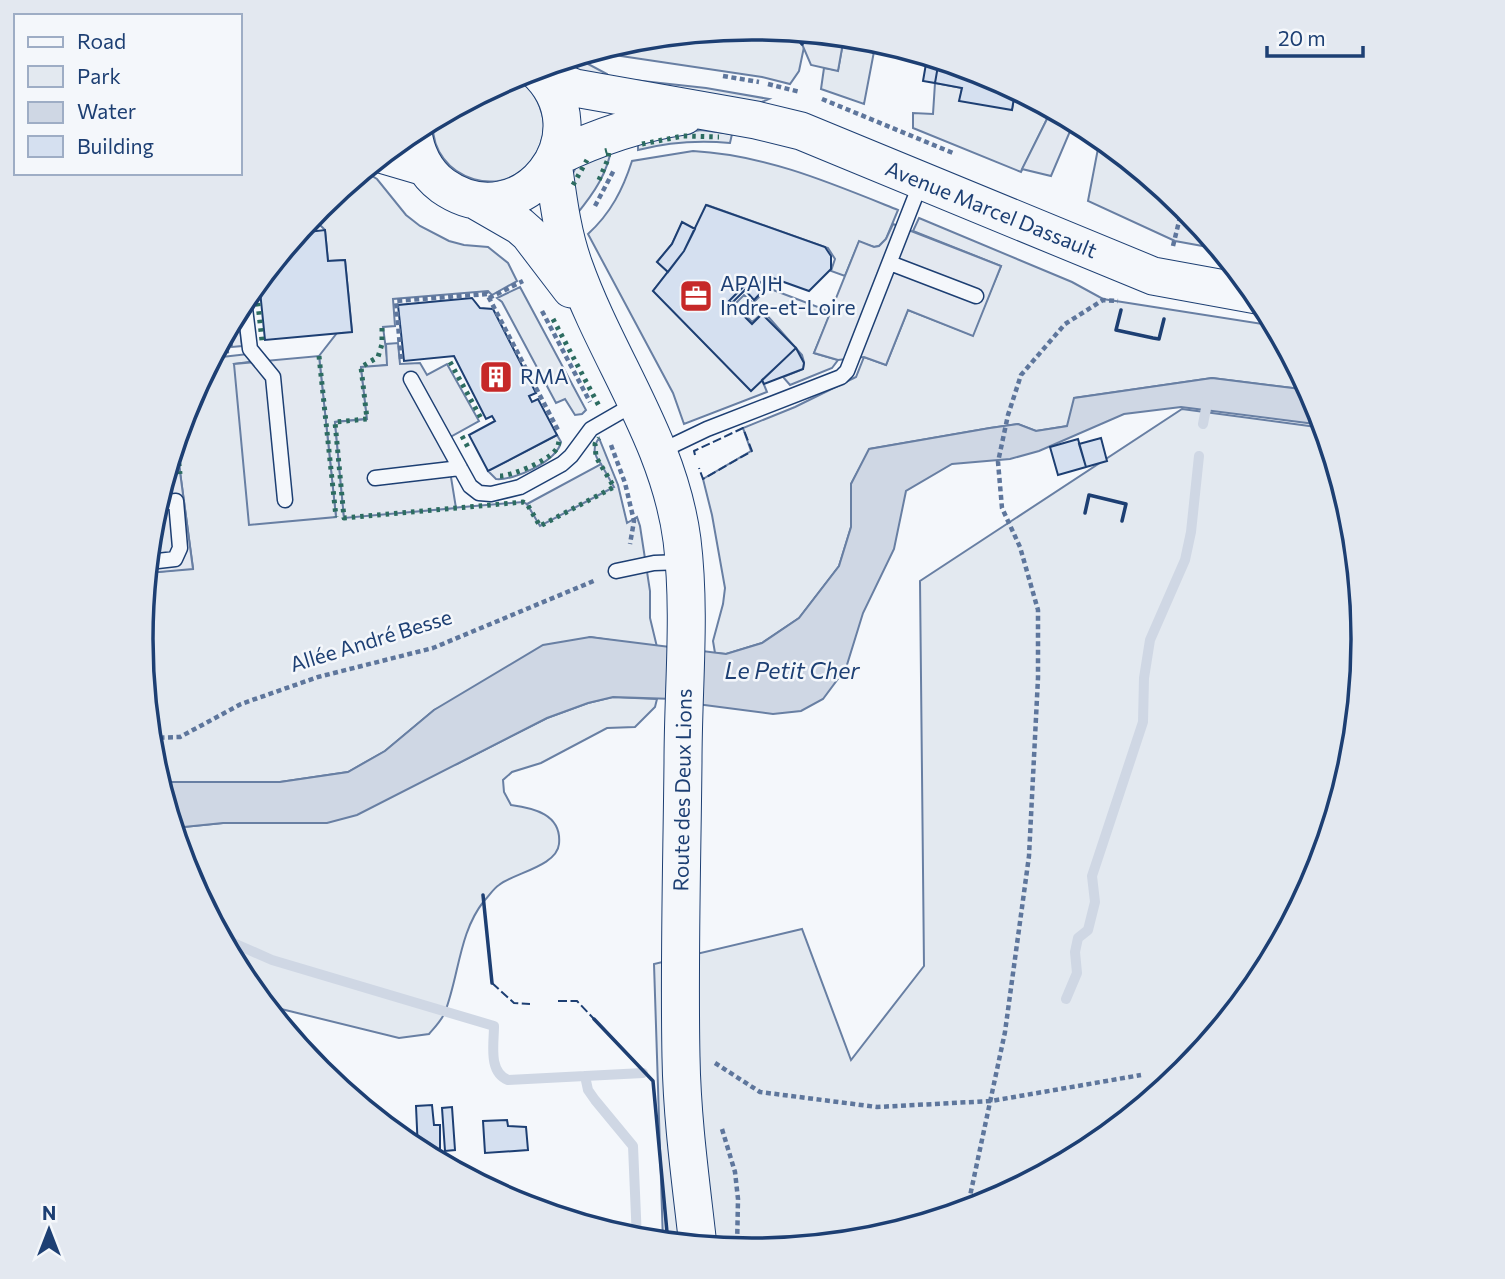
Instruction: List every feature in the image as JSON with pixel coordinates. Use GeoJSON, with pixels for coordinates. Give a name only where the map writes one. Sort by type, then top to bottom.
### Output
{"type":"FeatureCollection","features":[{"type":"Feature","properties":{"kind":"street","name":"Avenue Marcel Dassault"},"geometry":{"type":"LineString","coordinates":[[549,76],[575,88],[801,131],[1153,276],[1240,292]]}},
{"type":"Feature","properties":{"kind":"street","name":"Route des Deux Lions"},"geometry":{"type":"LineString","coordinates":[[544,78],[560,107],[562,133],[554,160],[561,220],[573,265],[609,349],[659,452],[676,512],[684,562],[681,1059],[688,1163],[697,1236]]}},
{"type":"Feature","properties":{"kind":"street","name":"Avenue Marcel Dassault"},"geometry":{"type":"LineString","coordinates":[[554,160],[599,137],[661,120],[684,116],[728,116]]}},
{"type":"Feature","properties":{"kind":"street"},"geometry":{"type":"LineString","coordinates":[[415,144],[425,167]]}},
{"type":"Feature","properties":{"kind":"street"},"geometry":{"type":"LineString","coordinates":[[396,158],[425,167]]}},
{"type":"Feature","properties":{"kind":"street"},"geometry":{"type":"LineString","coordinates":[[475,200],[496,200],[527,190],[554,160]]}},
{"type":"Feature","properties":{"kind":"street","name":"Route des Deux Lions"},"geometry":{"type":"LineString","coordinates":[[425,167],[438,183],[447,189],[475,200],[529,234],[560,273],[609,349]]}},
{"type":"Feature","properties":{"kind":"lane"},"geometry":{"type":"LineString","coordinates":[[659,452],[707,429],[841,377],[851,364],[921,182]]}},
{"type":"Feature","properties":{"kind":"lane"},"geometry":{"type":"LineString","coordinates":[[890,263],[976,296]]}},
{"type":"Feature","properties":{"kind":"lane"},"geometry":{"type":"LineString","coordinates":[[246,320],[250,349],[273,377],[285,500]]}},
{"type":"Feature","properties":{"kind":"lane"},"geometry":{"type":"LineString","coordinates":[[411,379],[470,486],[480,493],[491,494],[520,487],[562,464],[591,429],[637,402]]}},
{"type":"Feature","properties":{"kind":"lane"},"geometry":{"type":"LineString","coordinates":[[375,478],[460,468]]}},
{"type":"Feature","properties":{"kind":"lane"},"geometry":{"type":"LineString","coordinates":[[158,561],[175,559],[180,548],[176,501],[170,502]]}},
{"type":"Feature","properties":{"kind":"lane"},"geometry":{"type":"LineString","coordinates":[[616,572],[654,563],[684,562]]}},
{"type":"Feature","properties":{"kind":"path"},"geometry":{"type":"LineString","coordinates":[[1171,253],[1179,220]]}},
{"type":"Feature","properties":{"kind":"path"},"geometry":{"type":"LineString","coordinates":[[489,298],[525,280]]}},
{"type":"Feature","properties":{"kind":"path"},"geometry":{"type":"LineString","coordinates":[[411,379],[401,360],[396,301],[487,294],[571,456]]}},
{"type":"Feature","properties":{"kind":"path"},"geometry":{"type":"LineString","coordinates":[[970,1198],[1005,1032],[1029,856],[1038,678],[1038,610],[1020,547],[1002,508],[998,462],[1008,415],[1021,375],[1065,324],[1103,299],[1128,303]]}},
{"type":"Feature","properties":{"kind":"path","name":"Allée André Besse"},"geometry":{"type":"LineString","coordinates":[[162,738],[180,737],[240,705],[318,677],[433,649],[616,572]]}},
{"type":"Feature","properties":{"kind":"path"},"geometry":{"type":"LineString","coordinates":[[706,1057],[760,1092],[877,1107],[991,1101],[1141,1075]]}},
{"type":"Feature","properties":{"kind":"path"},"geometry":{"type":"LineString","coordinates":[[719,1120],[735,1172],[737,1238]]}},
{"type":"Feature","properties":{"kind":"green space"},"geometry":{"type":"Polygon","coordinates":[[[752,40],[801,43],[804,47],[799,71],[790,84],[762,77],[621,56],[674,45],[752,40]]]}},
{"type":"Feature","properties":{"kind":"green space"},"geometry":{"type":"Polygon","coordinates":[[[842,47],[874,53],[864,104],[821,89],[824,68],[838,70],[842,47]]]}},
{"type":"Feature","properties":{"kind":"green space"},"geometry":{"type":"Polygon","coordinates":[[[588,64],[607,74],[611,80],[571,70],[588,64]]]}},
{"type":"Feature","properties":{"kind":"green space"},"geometry":{"type":"Polygon","coordinates":[[[633,80],[706,88],[769,99],[755,105],[633,80]]]}},
{"type":"Feature","properties":{"kind":"green space"},"geometry":{"type":"Polygon","coordinates":[[[935,83],[962,88],[960,100],[1012,109],[1014,100],[1047,118],[1021,172],[913,128],[913,113],[933,114],[935,83]]]}},
{"type":"Feature","properties":{"kind":"green space"},"geometry":{"type":"Polygon","coordinates":[[[525,85],[535,97],[543,119],[543,137],[538,150],[526,167],[510,178],[492,181],[474,179],[457,172],[444,159],[435,141],[434,132],[487,102],[525,85]]]}},
{"type":"Feature","properties":{"kind":"green space"},"geometry":{"type":"Polygon","coordinates":[[[701,130],[732,134],[730,143],[684,142],[638,150],[638,140],[701,130]]]}},
{"type":"Feature","properties":{"kind":"green space"},"geometry":{"type":"Polygon","coordinates":[[[612,145],[599,182],[576,215],[570,179],[576,167],[612,145]]]}},
{"type":"Feature","properties":{"kind":"green space"},"geometry":{"type":"Polygon","coordinates":[[[1098,150],[1148,189],[1205,246],[1175,241],[1088,201],[1098,150]]]}},
{"type":"Feature","properties":{"kind":"green space"},"geometry":{"type":"Polygon","coordinates":[[[693,151],[772,164],[898,210],[886,239],[879,246],[859,242],[845,276],[831,271],[835,259],[828,248],[707,205],[695,229],[682,223],[672,244],[657,262],[668,272],[653,291],[751,390],[762,380],[767,392],[684,424],[673,393],[588,234],[615,200],[632,161],[693,151]]]}},
{"type":"Feature","properties":{"kind":"green space"},"geometry":{"type":"Polygon","coordinates":[[[373,176],[406,215],[420,226],[449,241],[488,247],[508,263],[517,281],[492,295],[488,291],[393,299],[395,326],[383,327],[388,365],[361,368],[367,419],[335,422],[344,517],[523,502],[540,525],[601,464],[595,451],[599,438],[618,485],[627,523],[637,517],[640,526],[650,591],[650,618],[657,647],[590,637],[434,710],[385,751],[348,772],[280,782],[171,782],[158,718],[155,679],[153,640],[157,572],[193,568],[179,466],[199,410],[225,357],[248,354],[256,361],[234,364],[336,517],[319,356],[337,333],[352,331],[345,260],[328,261],[325,230],[320,225],[373,176]]]}},
{"type":"Feature","properties":{"kind":"green space"},"geometry":{"type":"Polygon","coordinates":[[[919,218],[1072,282],[1103,299],[1261,324],[1296,388],[1212,378],[1075,398],[1068,426],[1036,431],[1018,424],[870,449],[851,484],[851,527],[839,566],[799,618],[762,643],[726,654],[715,653],[713,641],[725,588],[703,479],[751,451],[743,428],[795,407],[856,377],[864,357],[886,365],[908,310],[972,335],[1001,266],[913,231],[919,218]]]}},
{"type":"Feature","properties":{"kind":"green space"},"geometry":{"type":"Polygon","coordinates":[[[520,287],[586,410],[582,414],[575,415],[565,399],[556,403],[502,302],[497,298],[520,287]]]}},
{"type":"Feature","properties":{"kind":"green space"},"geometry":{"type":"Polygon","coordinates":[[[768,288],[831,312],[814,353],[838,360],[832,368],[790,385],[783,377],[803,369],[802,355],[764,312],[752,322],[735,304],[744,295],[753,303],[768,288]]]}},
{"type":"Feature","properties":{"kind":"green space"},"geometry":{"type":"Polygon","coordinates":[[[1182,409],[1312,426],[1331,484],[1340,523],[1347,561],[1352,640],[1347,718],[1340,756],[1320,832],[1306,869],[1290,905],[1251,972],[1203,1035],[1148,1090],[1085,1138],[1052,1158],[1018,1177],[945,1207],[869,1227],[831,1234],[752,1239],[663,1232],[654,964],[802,929],[851,1060],[924,966],[920,581],[1182,409]]]}},
{"type":"Feature","properties":{"kind":"green space"},"geometry":{"type":"Polygon","coordinates":[[[557,435],[561,442],[558,449],[534,468],[504,479],[496,479],[488,471],[557,435]]]}},
{"type":"Feature","properties":{"kind":"green space"},"geometry":{"type":"Polygon","coordinates":[[[613,697],[657,699],[655,707],[635,727],[607,728],[541,763],[512,772],[503,780],[504,792],[511,805],[537,811],[551,819],[559,834],[559,844],[551,858],[499,885],[484,901],[464,940],[445,1012],[429,1034],[399,1038],[281,1009],[254,972],[215,905],[184,827],[223,823],[457,764],[547,718],[613,697]]]}},
{"type":"Feature","properties":{"kind":"shaded area"},"geometry":{"type":"Polygon","coordinates":[[[802,44],[842,47],[838,71],[811,65],[802,44]]]}},
{"type":"Feature","properties":{"kind":"shaded area"},"geometry":{"type":"Polygon","coordinates":[[[1047,118],[1070,132],[1051,176],[1022,169],[1047,118]]]}},
{"type":"Feature","properties":{"kind":"shaded area"},"geometry":{"type":"Polygon","coordinates":[[[893,224],[1001,266],[973,336],[908,310],[886,365],[864,357],[838,360],[814,353],[859,241],[874,247],[879,246],[886,239],[893,224]]]}},
{"type":"Feature","properties":{"kind":"shaded area"},"geometry":{"type":"Polygon","coordinates":[[[240,330],[242,346],[232,347],[232,344],[240,330]]]}},
{"type":"Feature","properties":{"kind":"shaded area"},"geometry":{"type":"Polygon","coordinates":[[[398,343],[400,364],[420,363],[427,375],[447,364],[479,421],[445,440],[456,508],[344,518],[335,422],[367,419],[361,367],[387,365],[386,344],[398,343]]]}},
{"type":"Feature","properties":{"kind":"shaded area"},"geometry":{"type":"Polygon","coordinates":[[[319,356],[336,517],[249,525],[234,364],[319,356]]]}},
{"type":"Feature","properties":{"kind":"shaded area"},"geometry":{"type":"Polygon","coordinates":[[[601,464],[614,487],[540,526],[527,504],[601,464]]]}},
{"type":"Feature","properties":{"kind":"shaded area"},"geometry":{"type":"Polygon","coordinates":[[[179,466],[193,569],[157,572],[165,523],[179,466]]]}},
{"type":"Feature","properties":{"kind":"water","name":"Le Petit Cher"},"geometry":{"type":"Polygon","coordinates":[[[1212,378],[1296,388],[1311,423],[1181,407],[1124,414],[1039,451],[1010,459],[952,464],[906,491],[894,549],[863,613],[846,668],[823,699],[801,711],[773,714],[674,699],[613,697],[547,718],[357,815],[327,823],[223,823],[184,827],[171,782],[280,782],[348,772],[385,751],[434,710],[543,645],[590,637],[726,654],[762,643],[799,618],[839,566],[851,527],[851,484],[869,449],[1018,424],[1036,431],[1067,426],[1074,398],[1212,378]]]}},
{"type":"Feature","properties":{"kind":"building"},"geometry":{"type":"Polygon","coordinates":[[[926,66],[937,70],[935,83],[923,81],[926,66]]]}},
{"type":"Feature","properties":{"kind":"building"},"geometry":{"type":"Polygon","coordinates":[[[937,70],[945,72],[1014,100],[1012,110],[959,101],[962,88],[935,83],[937,70]]]}},
{"type":"Feature","properties":{"kind":"building","name":"APAJH Indre-et-Loire"},"geometry":{"type":"Polygon","coordinates":[[[706,205],[825,247],[831,256],[831,269],[809,291],[767,276],[758,285],[748,282],[729,301],[752,324],[762,314],[796,348],[751,391],[653,291],[684,251],[706,205]]]}},
{"type":"Feature","properties":{"kind":"building"},"geometry":{"type":"Polygon","coordinates":[[[682,222],[695,229],[684,251],[668,272],[657,262],[672,244],[682,222]]]}},
{"type":"Feature","properties":{"kind":"building"},"geometry":{"type":"Polygon","coordinates":[[[325,230],[328,261],[345,260],[352,332],[265,340],[261,298],[314,231],[325,230]]]}},
{"type":"Feature","properties":{"kind":"building"},"geometry":{"type":"Polygon","coordinates":[[[767,276],[774,279],[754,300],[745,290],[732,303],[729,301],[748,282],[758,285],[767,276]]]}},
{"type":"Feature","properties":{"kind":"building","name":"RMA"},"geometry":{"type":"Polygon","coordinates":[[[472,298],[480,308],[493,309],[536,393],[529,396],[532,402],[538,399],[557,435],[488,471],[469,435],[495,421],[492,416],[486,419],[454,356],[404,361],[398,305],[472,298]]]}},
{"type":"Feature","properties":{"kind":"building"},"geometry":{"type":"Polygon","coordinates":[[[796,348],[804,363],[803,369],[764,384],[762,380],[796,348]]]}},
{"type":"Feature","properties":{"kind":"building"},"geometry":{"type":"Polygon","coordinates":[[[1101,438],[1107,461],[1086,467],[1079,444],[1101,438]]]}},
{"type":"Feature","properties":{"kind":"building"},"geometry":{"type":"Polygon","coordinates":[[[1078,439],[1086,467],[1058,475],[1050,447],[1078,439]]]}},
{"type":"Feature","properties":{"kind":"building"},"geometry":{"type":"Polygon","coordinates":[[[432,1105],[434,1125],[440,1125],[440,1149],[417,1136],[416,1106],[432,1105]]]}},
{"type":"Feature","properties":{"kind":"building"},"geometry":{"type":"Polygon","coordinates":[[[452,1107],[455,1150],[445,1151],[442,1108],[452,1107]]]}},
{"type":"Feature","properties":{"kind":"building"},"geometry":{"type":"Polygon","coordinates":[[[507,1120],[508,1126],[526,1127],[528,1150],[485,1153],[483,1121],[507,1120]]]}},
{"type":"Feature","properties":{"kind":"waterway"},"geometry":{"type":"LineString","coordinates":[[1203,424],[1208,398]]}},
{"type":"Feature","properties":{"kind":"waterway"},"geometry":{"type":"LineString","coordinates":[[1066,999],[1077,973],[1075,952],[1078,938],[1088,930],[1095,902],[1092,876],[1143,722],[1144,678],[1150,640],[1185,560],[1191,532],[1199,456]]}},
{"type":"Feature","properties":{"kind":"waterway"},"geometry":{"type":"LineString","coordinates":[[238,945],[272,960],[494,1026],[495,1064],[497,1071],[508,1080],[643,1073]]}},
{"type":"Feature","properties":{"kind":"waterway"},"geometry":{"type":"LineString","coordinates":[[585,1076],[588,1090],[633,1146],[636,1227]]}},
{"type":"Feature","properties":{"kind":"hedge"},"geometry":{"type":"LineString","coordinates":[[642,144],[683,136],[719,137]]}},
{"type":"Feature","properties":{"kind":"hedge"},"geometry":{"type":"LineString","coordinates":[[599,180],[608,159],[609,150],[605,151]]}},
{"type":"Feature","properties":{"kind":"hedge"},"geometry":{"type":"LineString","coordinates":[[573,185],[587,160]]}},
{"type":"Feature","properties":{"kind":"hedge"},"geometry":{"type":"LineString","coordinates":[[258,302],[262,341]]}},
{"type":"Feature","properties":{"kind":"hedge"},"geometry":{"type":"LineString","coordinates":[[553,319],[599,406]]}},
{"type":"Feature","properties":{"kind":"hedge"},"geometry":{"type":"LineString","coordinates":[[382,328],[382,344],[378,357],[361,367],[367,419],[335,422],[344,518],[523,502],[527,504],[540,526],[614,487],[596,457],[595,444],[599,438]]}},
{"type":"Feature","properties":{"kind":"hedge"},"geometry":{"type":"LineString","coordinates":[[319,356],[336,517]]}},
{"type":"Feature","properties":{"kind":"hedge"},"geometry":{"type":"LineString","coordinates":[[450,362],[482,420]]}},
{"type":"Feature","properties":{"kind":"hedge"},"geometry":{"type":"LineString","coordinates":[[462,436],[470,451]]}},
{"type":"Feature","properties":{"kind":"hedge"},"geometry":{"type":"LineString","coordinates":[[500,476],[520,471],[544,460],[555,451],[559,441]]}},
{"type":"Feature","properties":{"kind":"hedge"},"geometry":{"type":"LineString","coordinates":[[179,467],[180,474]]}},
{"type":"Feature","properties":{"kind":"fence"},"geometry":{"type":"LineString","coordinates":[[695,455],[694,451],[743,428],[752,451],[703,479],[699,468]]}},
{"type":"Feature","properties":{"kind":"fence"},"geometry":{"type":"LineString","coordinates":[[492,983],[514,1003],[530,1004]]}},
{"type":"Feature","properties":{"kind":"fence"},"geometry":{"type":"LineString","coordinates":[[558,1001],[577,1001],[594,1019]]}},
{"type":"Feature","properties":{"kind":"wall"},"geometry":{"type":"LineString","coordinates":[[1121,310],[1116,330],[1153,338],[1159,339],[1164,319]]}},
{"type":"Feature","properties":{"kind":"wall"},"geometry":{"type":"LineString","coordinates":[[1085,513],[1089,495],[1126,504],[1122,521]]}},
{"type":"Feature","properties":{"kind":"wall"},"geometry":{"type":"LineString","coordinates":[[483,895],[492,983]]}},
{"type":"Feature","properties":{"kind":"wall"},"geometry":{"type":"LineString","coordinates":[[594,1019],[653,1081],[667,1233]]}},
{"type":"Feature","properties":{"kind":"place","name":"APAJH Indre-et-Loire"},"geometry":{"type":"Point","coordinates":[696,296]}},
{"type":"Feature","properties":{"kind":"place","name":"RMA"},"geometry":{"type":"Point","coordinates":[496,377]}}]}
